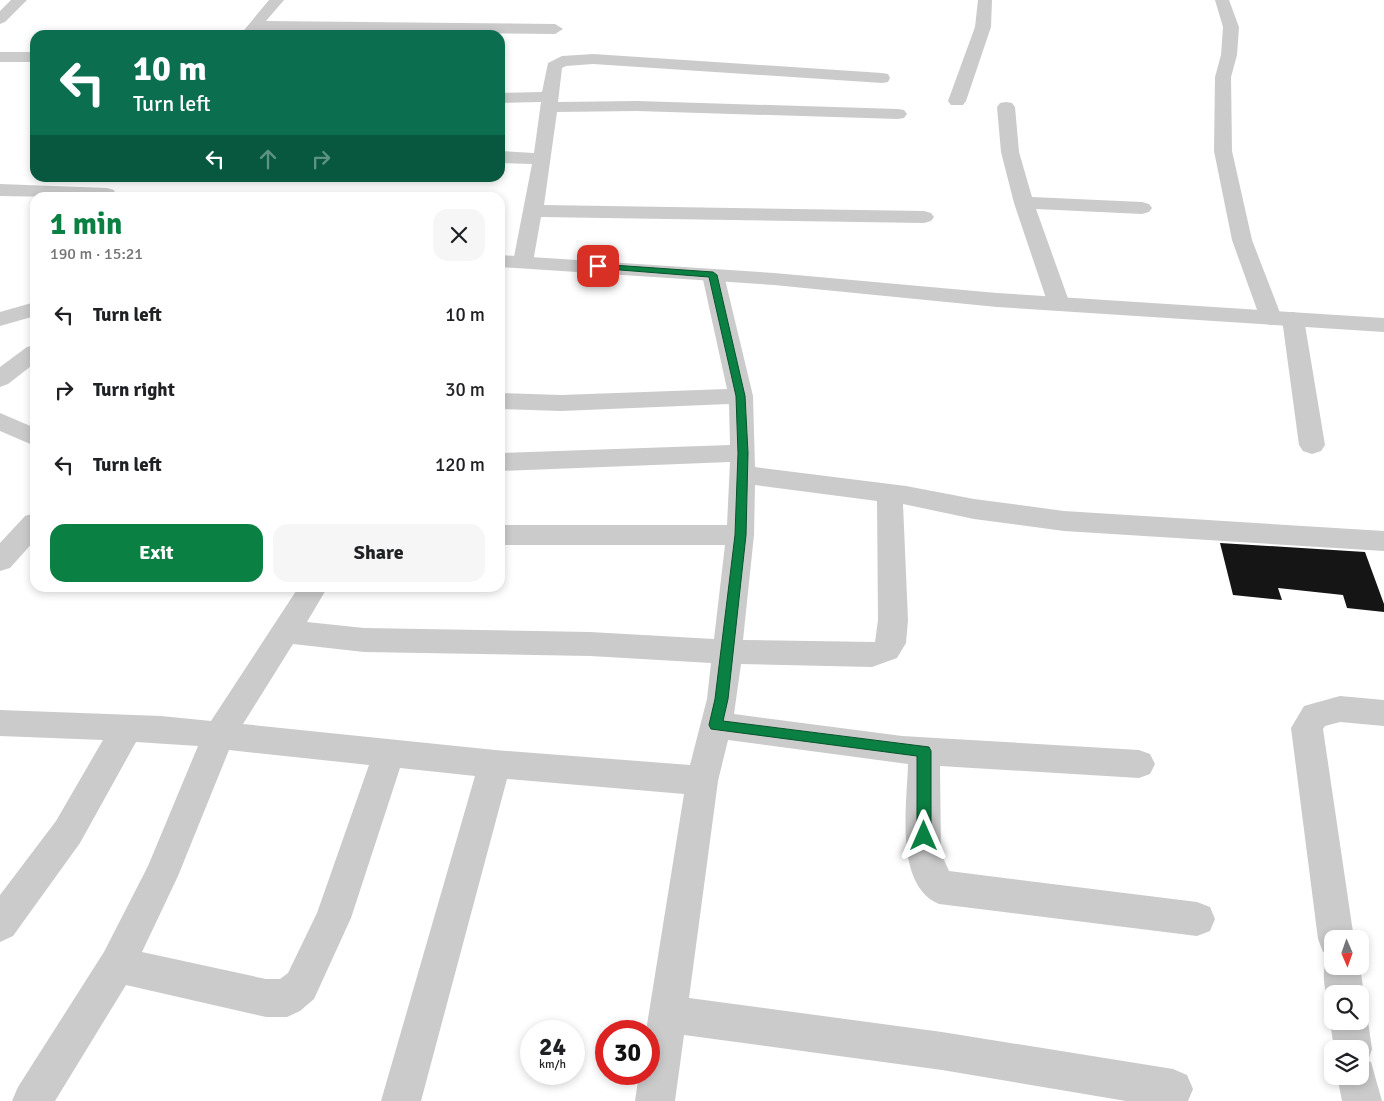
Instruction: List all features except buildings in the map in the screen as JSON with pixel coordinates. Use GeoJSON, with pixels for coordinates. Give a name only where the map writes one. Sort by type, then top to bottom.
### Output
{"type":"FeatureCollection","features":[{"type":"Feature","properties":{"kind":"street"},"geometry":{"type":"LineString","coordinates":[[0,19],[20,0]]}},
{"type":"Feature","properties":{"kind":"street"},"geometry":{"type":"LineString","coordinates":[[250,30],[277,0]]}},
{"type":"Feature","properties":{"kind":"street"},"geometry":{"type":"LineString","coordinates":[[957,101],[983,27],[985,0]]}},
{"type":"Feature","properties":{"kind":"street"},"geometry":{"type":"LineString","coordinates":[[1222,0],[1232,27],[1229,55],[1223,77],[1223,151],[1242,240],[1282,318],[1312,445]]}},
{"type":"Feature","properties":{"kind":"street"},"geometry":{"type":"LineString","coordinates":[[250,30],[555,28]]}},
{"type":"Feature","properties":{"kind":"street"},"geometry":{"type":"LineString","coordinates":[[0,57],[30,57]]}},
{"type":"Feature","properties":{"kind":"street"},"geometry":{"type":"LineString","coordinates":[[523,262],[542,159],[554,66],[562,62],[574,60],[732,67],[882,78]]}},
{"type":"Feature","properties":{"kind":"street"},"geometry":{"type":"LineString","coordinates":[[505,98],[637,106],[898,114]]}},
{"type":"Feature","properties":{"kind":"street"},"geometry":{"type":"LineString","coordinates":[[1006,107],[1010,152],[1024,203],[1059,304]]}},
{"type":"Feature","properties":{"kind":"street"},"geometry":{"type":"LineString","coordinates":[[505,158],[542,159]]}},
{"type":"Feature","properties":{"kind":"street"},"geometry":{"type":"LineString","coordinates":[[0,190],[111,192]]}},
{"type":"Feature","properties":{"kind":"street"},"geometry":{"type":"LineString","coordinates":[[1024,203],[1142,208]]}},
{"type":"Feature","properties":{"kind":"street"},"geometry":{"type":"LineString","coordinates":[[532,210],[924,217]]}},
{"type":"Feature","properties":{"kind":"street"},"geometry":{"type":"LineString","coordinates":[[505,261],[713,275],[1059,304],[1384,325]]}},
{"type":"Feature","properties":{"kind":"street"},"geometry":{"type":"LineString","coordinates":[[655,1101],[702,781],[722,699],[740,535],[742,463],[740,396],[713,275]]}},
{"type":"Feature","properties":{"kind":"street"},"geometry":{"type":"LineString","coordinates":[[0,319],[30,310]]}},
{"type":"Feature","properties":{"kind":"street"},"geometry":{"type":"LineString","coordinates":[[0,379],[30,356]]}},
{"type":"Feature","properties":{"kind":"street"},"geometry":{"type":"LineString","coordinates":[[505,401],[561,403],[740,396]]}},
{"type":"Feature","properties":{"kind":"street"},"geometry":{"type":"LineString","coordinates":[[0,422],[30,436]]}},
{"type":"Feature","properties":{"kind":"street"},"geometry":{"type":"LineString","coordinates":[[505,462],[742,463],[890,493],[1020,516],[1064,521],[1384,541]]}},
{"type":"Feature","properties":{"kind":"street"},"geometry":{"type":"LineString","coordinates":[[285,631],[364,640],[590,644],[726,652],[838,656],[872,655],[886,650],[891,643],[893,620],[890,493]]}},
{"type":"Feature","properties":{"kind":"street"},"geometry":{"type":"LineString","coordinates":[[0,561],[30,529]]}},
{"type":"Feature","properties":{"kind":"street"},"geometry":{"type":"LineString","coordinates":[[505,535],[740,535]]}},
{"type":"Feature","properties":{"kind":"street"},"geometry":{"type":"LineString","coordinates":[[37,1100],[117,964],[161,876],[219,735],[310,592]]}},
{"type":"Feature","properties":{"kind":"street"},"geometry":{"type":"LineString","coordinates":[[1335,930],[1307,728],[1314,715],[1340,709],[1384,713]]}},
{"type":"Feature","properties":{"kind":"street"},"geometry":{"type":"LineString","coordinates":[[0,723],[127,728],[219,735],[495,764],[702,781]]}},
{"type":"Feature","properties":{"kind":"street"},"geometry":{"type":"LineString","coordinates":[[715,725],[924,751],[1139,764]]}},
{"type":"Feature","properties":{"kind":"street"},"geometry":{"type":"LineString","coordinates":[[0,924],[68,832],[127,728]]}},
{"type":"Feature","properties":{"kind":"street"},"geometry":{"type":"LineString","coordinates":[[924,751],[924,853],[928,870],[939,887],[1197,919]]}},
{"type":"Feature","properties":{"kind":"street"},"geometry":{"type":"LineString","coordinates":[[117,964],[266,998],[287,998],[301,986],[333,918],[389,753]]}},
{"type":"Feature","properties":{"kind":"street"},"geometry":{"type":"LineString","coordinates":[[401,1101],[495,764]]}},
{"type":"Feature","properties":{"kind":"street"},"geometry":{"type":"LineString","coordinates":[[668,1014],[942,1051],[1174,1089]]}},
{"type":"Feature","properties":{"kind":"street"},"geometry":{"type":"LineString","coordinates":[[1359,1085],[1362,1101]]}},
{"type":"Feature","properties":{"kind":"route"},"geometry":{"type":"LineString","coordinates":[[598,266],[713,275],[740,396],[743,453],[740,535],[722,699],[715,725],[902,750],[924,751],[924,836]]}}]}
